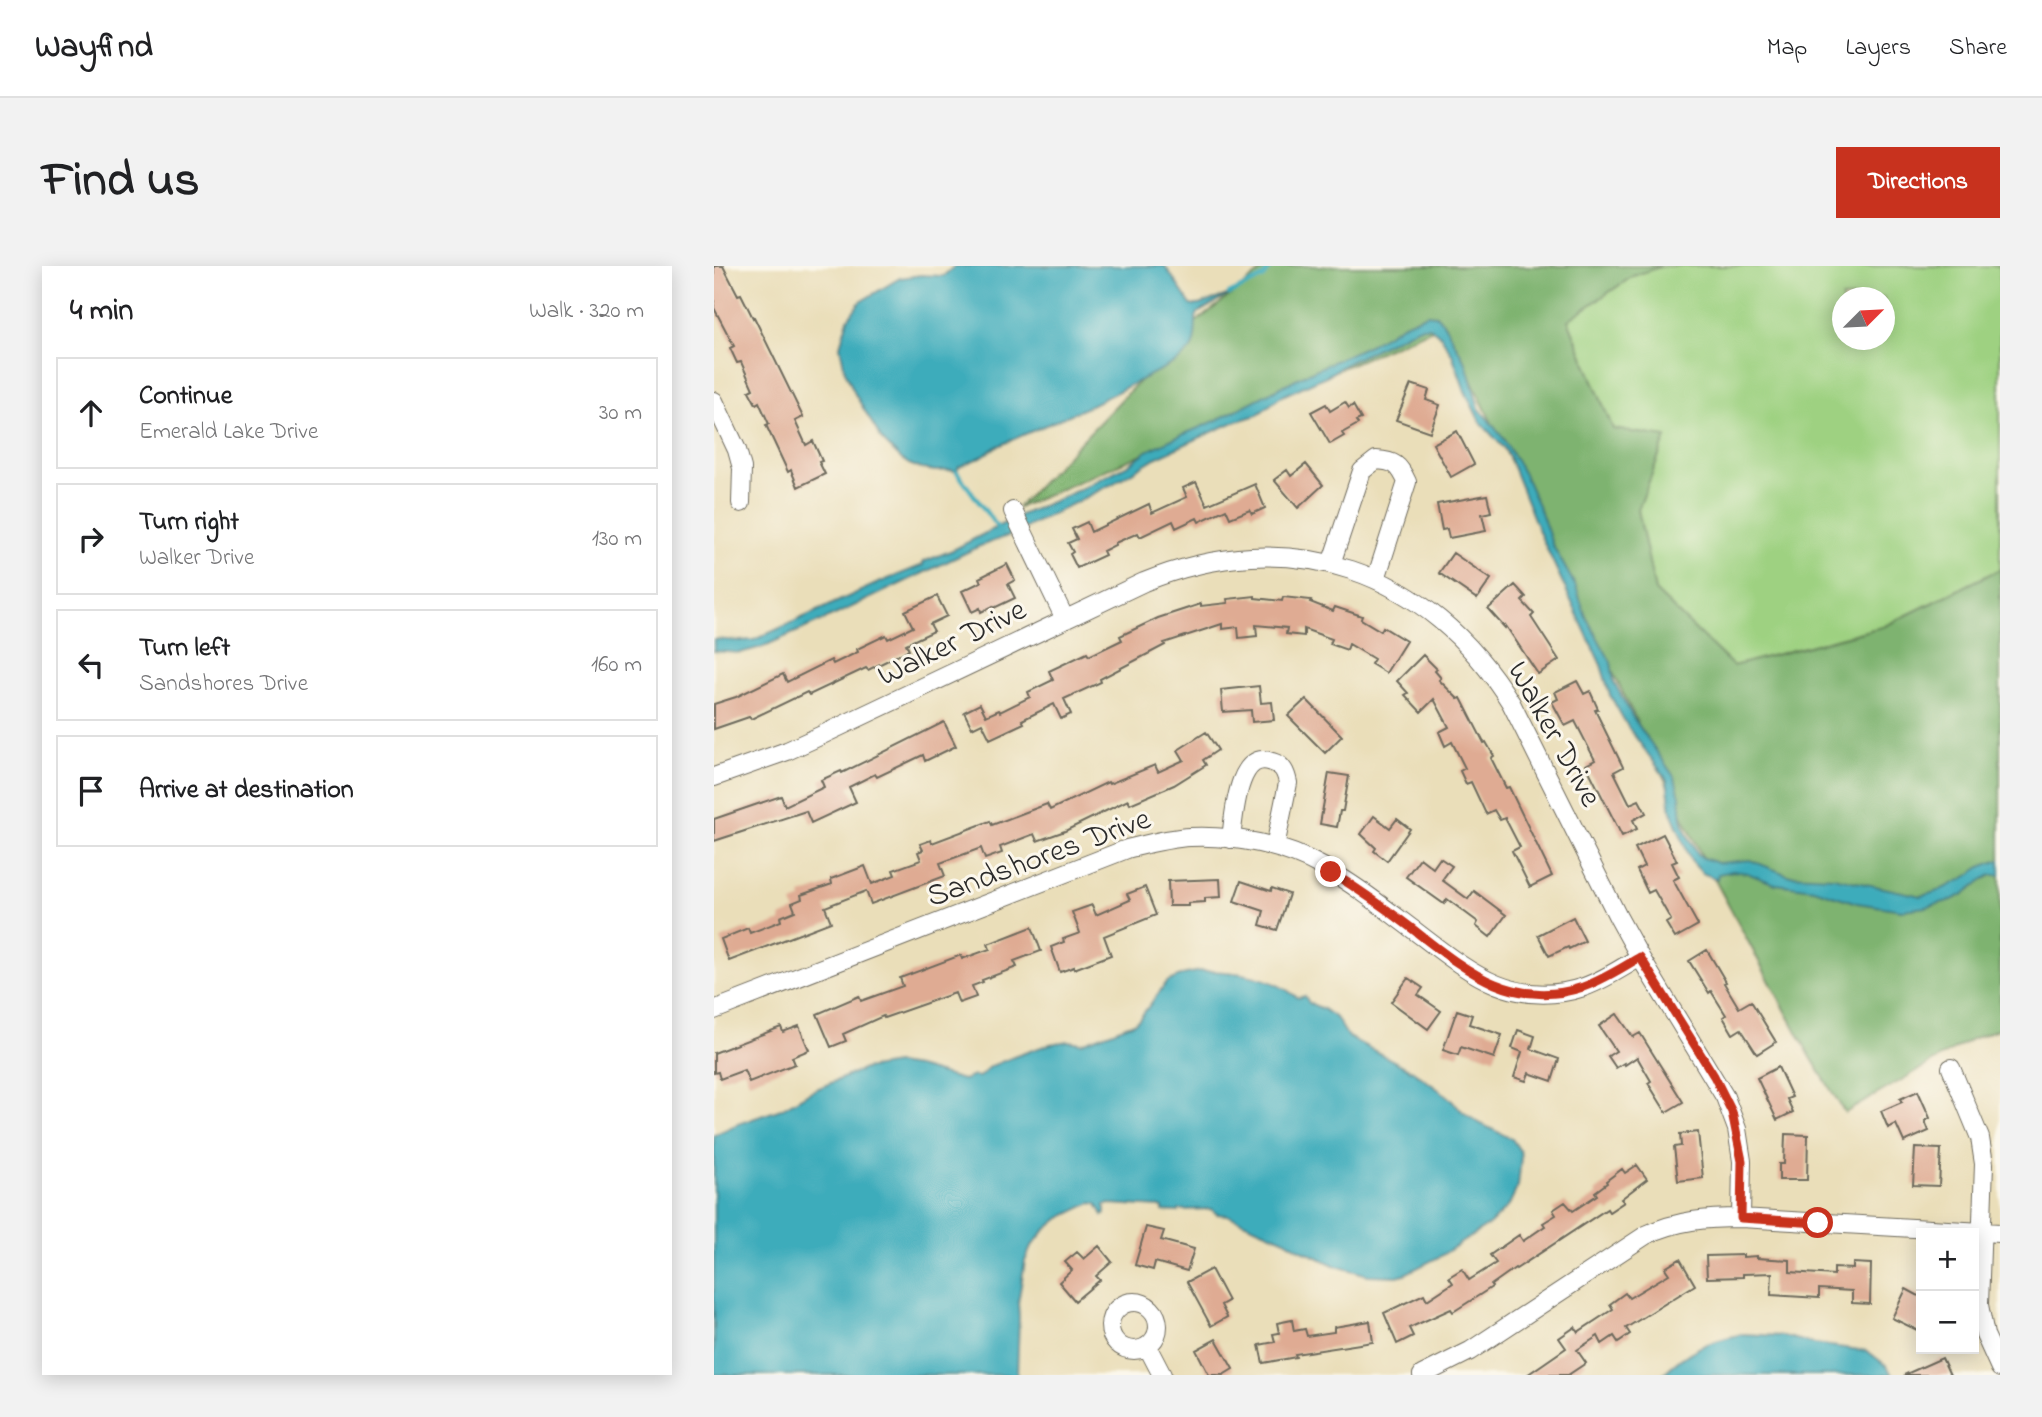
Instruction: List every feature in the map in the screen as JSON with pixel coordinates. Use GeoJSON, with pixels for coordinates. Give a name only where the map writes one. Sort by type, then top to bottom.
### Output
{"type":"FeatureCollection","features":[{"type":"Feature","properties":{"kind":"street"},"geometry":{"type":"LineString","coordinates":[[714,401],[737,450],[741,468],[741,503]]}},
{"type":"Feature","properties":{"kind":"street"},"geometry":{"type":"LineString","coordinates":[[1331,564],[1362,471],[1376,460],[1391,461],[1402,470],[1407,482],[1376,579]]}},
{"type":"Feature","properties":{"kind":"street"},"geometry":{"type":"LineString","coordinates":[[1013,511],[1065,619]]}},
{"type":"Feature","properties":{"kind":"street","name":"Walker Drive"},"geometry":{"type":"LineString","coordinates":[[714,776],[787,751],[1156,577],[1193,565],[1221,559],[1274,555],[1331,564],[1376,579],[1402,592],[1444,622],[1465,641],[1494,675],[1528,734],[1640,957],[1714,1076],[1732,1112],[1742,1161],[1741,1218]]}},
{"type":"Feature","properties":{"kind":"street"},"geometry":{"type":"LineString","coordinates":[[1231,839],[1241,779],[1252,764],[1266,760],[1281,767],[1286,773],[1288,783],[1275,847]]}},
{"type":"Feature","properties":{"kind":"street","name":"Sandshores Drive"},"geometry":{"type":"LineString","coordinates":[[714,1010],[1127,849],[1189,837],[1231,839],[1275,847],[1322,866],[1466,970],[1507,988],[1537,993],[1581,987],[1640,957]]}},
{"type":"Feature","properties":{"kind":"street"},"geometry":{"type":"LineString","coordinates":[[1951,1068],[1980,1138],[1991,1233],[1979,1305],[1985,1335],[2000,1368]]}},
{"type":"Feature","properties":{"kind":"street"},"geometry":{"type":"LineString","coordinates":[[1422,1375],[1470,1351],[1654,1231],[1690,1220],[1741,1218],[1991,1233]]}},
{"type":"Feature","properties":{"kind":"street"},"geometry":{"type":"LineString","coordinates":[[1147,1346],[1162,1375]]}},
{"type":"Feature","properties":{"kind":"green space"},"geometry":{"type":"Polygon","coordinates":[[[1268,266],[1662,266],[1633,276],[1568,320],[1613,429],[1666,437],[1638,510],[1655,591],[1733,666],[1885,626],[2000,569],[2000,1028],[1972,1039],[1845,1113],[1809,1054],[1703,858],[1444,324],[1017,508],[1196,322],[1268,266]]]}},
{"type":"Feature","properties":{"kind":"green space"},"geometry":{"type":"Polygon","coordinates":[[[1662,266],[2000,266],[2000,569],[1885,626],[1733,666],[1655,591],[1638,510],[1666,437],[1613,429],[1568,320],[1633,276],[1662,266]]]}},
{"type":"Feature","properties":{"kind":"water"},"geometry":{"type":"Polygon","coordinates":[[[955,266],[1165,266],[1191,305],[1199,305],[1230,294],[1198,313],[1194,344],[1188,353],[1176,362],[1085,408],[996,447],[958,467],[957,472],[936,471],[909,464],[882,440],[855,394],[845,371],[840,346],[848,319],[860,302],[900,278],[943,276],[955,266]]]}},
{"type":"Feature","properties":{"kind":"water"},"geometry":{"type":"Polygon","coordinates":[[[1427,314],[1436,315],[1444,324],[1466,363],[1479,408],[1503,438],[1525,476],[1552,544],[1576,587],[1586,617],[1611,662],[1614,682],[1632,716],[1675,778],[1682,819],[1698,854],[1718,863],[1750,860],[1788,875],[1833,877],[1921,896],[1936,892],[1983,866],[2000,860],[2000,875],[1992,875],[1982,880],[1952,900],[1902,910],[1857,903],[1814,889],[1775,884],[1747,873],[1733,871],[1718,874],[1717,879],[1702,873],[1691,861],[1671,811],[1667,780],[1628,727],[1610,695],[1601,665],[1540,534],[1509,457],[1480,422],[1452,354],[1440,335],[1430,327],[1420,327],[1280,397],[1257,415],[1234,422],[1155,458],[1112,484],[1013,534],[980,546],[837,614],[762,647],[740,653],[714,651],[714,639],[754,640],[923,565],[923,562],[1068,495],[1128,465],[1147,451],[1215,421],[1427,314]]]}},
{"type":"Feature","properties":{"kind":"water"},"geometry":{"type":"Polygon","coordinates":[[[1200,971],[1252,976],[1276,984],[1298,998],[1305,996],[1309,1003],[1337,1019],[1348,1037],[1413,1071],[1477,1122],[1512,1139],[1521,1157],[1518,1186],[1509,1205],[1490,1224],[1439,1257],[1397,1276],[1368,1275],[1336,1266],[1285,1240],[1227,1215],[1217,1214],[1211,1209],[1178,1212],[1163,1211],[1160,1207],[1110,1204],[1105,1205],[1103,1215],[1097,1204],[1091,1203],[1060,1218],[1044,1231],[1031,1247],[1025,1261],[1018,1303],[1017,1375],[714,1375],[714,1135],[781,1109],[812,1091],[864,1069],[896,1064],[963,1080],[979,1077],[991,1066],[1050,1044],[1068,1041],[1082,1043],[1134,1023],[1167,982],[1200,971]]]}},
{"type":"Feature","properties":{"kind":"water"},"geometry":{"type":"Polygon","coordinates":[[[1743,1334],[1783,1336],[1815,1344],[1867,1351],[1887,1366],[1892,1375],[1662,1375],[1699,1348],[1743,1334]]]}},
{"type":"Feature","properties":{"kind":"building"},"geometry":{"type":"Polygon","coordinates":[[[714,266],[723,266],[738,295],[741,294],[754,317],[803,417],[795,421],[806,445],[813,441],[822,461],[819,462],[825,474],[798,487],[766,425],[769,424],[759,402],[756,404],[749,391],[753,389],[741,362],[737,363],[730,348],[734,346],[714,308],[714,266]]]}},
{"type":"Feature","properties":{"kind":"building"},"geometry":{"type":"Polygon","coordinates":[[[1411,384],[1429,390],[1426,400],[1440,405],[1430,432],[1396,420],[1411,384]]]}},
{"type":"Feature","properties":{"kind":"building"},"geometry":{"type":"Polygon","coordinates":[[[1345,402],[1349,408],[1353,405],[1361,419],[1356,421],[1358,424],[1342,433],[1344,436],[1330,444],[1311,412],[1326,404],[1330,411],[1345,402]]]}},
{"type":"Feature","properties":{"kind":"building"},"geometry":{"type":"Polygon","coordinates":[[[1457,431],[1474,464],[1451,477],[1433,444],[1457,431]]]}},
{"type":"Feature","properties":{"kind":"building"},"geometry":{"type":"Polygon","coordinates":[[[1306,464],[1323,485],[1298,508],[1274,480],[1287,470],[1291,476],[1306,464]]]}},
{"type":"Feature","properties":{"kind":"building"},"geometry":{"type":"Polygon","coordinates":[[[1196,482],[1207,505],[1255,484],[1265,508],[1252,514],[1250,510],[1230,518],[1226,509],[1199,522],[1197,518],[1176,528],[1173,521],[1140,537],[1138,533],[1115,543],[1103,551],[1105,555],[1077,568],[1068,543],[1077,539],[1072,529],[1087,522],[1091,532],[1149,504],[1152,513],[1187,497],[1183,488],[1196,482]]]}},
{"type":"Feature","properties":{"kind":"building"},"geometry":{"type":"Polygon","coordinates":[[[1487,495],[1491,512],[1482,514],[1486,531],[1449,538],[1447,529],[1442,530],[1437,504],[1487,495]]]}},
{"type":"Feature","properties":{"kind":"building"},"geometry":{"type":"Polygon","coordinates":[[[1453,553],[1491,579],[1477,599],[1439,573],[1453,553]]]}},
{"type":"Feature","properties":{"kind":"building"},"geometry":{"type":"Polygon","coordinates":[[[1007,564],[1015,580],[1008,584],[1015,598],[994,608],[993,606],[981,612],[980,608],[972,612],[962,591],[981,582],[979,578],[1007,564]]]}},
{"type":"Feature","properties":{"kind":"building"},"geometry":{"type":"Polygon","coordinates":[[[1515,585],[1526,597],[1522,601],[1534,614],[1531,617],[1559,660],[1538,674],[1506,626],[1505,628],[1488,609],[1515,585]]]}},
{"type":"Feature","properties":{"kind":"building"},"geometry":{"type":"Polygon","coordinates":[[[937,596],[947,616],[930,624],[934,631],[906,644],[909,650],[809,695],[807,692],[751,719],[749,717],[714,729],[714,704],[736,697],[783,674],[787,682],[831,660],[833,664],[886,635],[888,639],[913,627],[905,611],[937,596]]]}},
{"type":"Feature","properties":{"kind":"building"},"geometry":{"type":"Polygon","coordinates":[[[1255,596],[1282,601],[1283,597],[1311,600],[1310,602],[1333,611],[1335,607],[1362,616],[1361,619],[1381,631],[1383,627],[1406,641],[1386,673],[1371,664],[1374,659],[1349,644],[1347,650],[1330,644],[1332,639],[1304,629],[1304,636],[1286,634],[1287,628],[1256,625],[1257,636],[1239,638],[1238,627],[1222,629],[1222,624],[1164,643],[1165,645],[1100,679],[1101,682],[1064,699],[1071,714],[1061,719],[1054,704],[1022,720],[1024,723],[990,739],[982,723],[972,728],[964,712],[980,704],[986,716],[999,710],[1000,712],[1030,697],[1028,692],[1053,680],[1049,671],[1122,640],[1120,636],[1158,618],[1201,604],[1228,603],[1227,599],[1255,596]]]}},
{"type":"Feature","properties":{"kind":"building"},"geometry":{"type":"Polygon","coordinates":[[[1423,655],[1437,669],[1435,671],[1441,678],[1439,680],[1458,699],[1461,698],[1484,743],[1486,742],[1494,756],[1491,758],[1506,788],[1509,787],[1552,876],[1530,887],[1512,851],[1520,847],[1505,818],[1500,820],[1494,810],[1486,814],[1471,782],[1466,784],[1460,771],[1465,768],[1452,742],[1445,746],[1439,732],[1449,727],[1434,699],[1421,712],[1405,695],[1408,693],[1397,681],[1423,655]]]}},
{"type":"Feature","properties":{"kind":"building"},"geometry":{"type":"Polygon","coordinates":[[[1577,681],[1584,694],[1590,691],[1598,709],[1595,710],[1623,767],[1614,772],[1630,804],[1639,800],[1646,813],[1633,820],[1637,829],[1622,836],[1586,765],[1595,760],[1575,721],[1565,726],[1552,702],[1558,699],[1555,692],[1577,681]]]}},
{"type":"Feature","properties":{"kind":"building"},"geometry":{"type":"Polygon","coordinates":[[[1259,686],[1261,703],[1272,702],[1274,720],[1252,722],[1251,710],[1223,712],[1221,690],[1259,686]]]}},
{"type":"Feature","properties":{"kind":"building"},"geometry":{"type":"Polygon","coordinates":[[[1306,699],[1342,736],[1325,753],[1288,716],[1306,699]]]}},
{"type":"Feature","properties":{"kind":"building"},"geometry":{"type":"Polygon","coordinates":[[[944,722],[956,746],[925,761],[923,755],[849,787],[856,802],[811,823],[806,811],[714,841],[714,819],[781,796],[785,806],[824,787],[821,780],[841,771],[842,773],[944,722]]]}},
{"type":"Feature","properties":{"kind":"building"},"geometry":{"type":"Polygon","coordinates":[[[1206,732],[1218,750],[1203,760],[1206,765],[1174,785],[1130,804],[1128,800],[1065,831],[1037,841],[1034,834],[1000,847],[1002,853],[985,859],[981,848],[940,863],[945,876],[871,904],[866,891],[825,907],[831,922],[729,961],[721,939],[748,928],[750,933],[781,921],[780,917],[795,911],[792,903],[802,899],[801,895],[832,884],[831,879],[865,866],[872,884],[895,875],[893,870],[921,860],[918,852],[923,850],[920,844],[931,840],[932,843],[990,821],[992,825],[1047,804],[1050,810],[1108,782],[1109,784],[1155,765],[1158,772],[1184,760],[1178,750],[1206,732]]]}},
{"type":"Feature","properties":{"kind":"building"},"geometry":{"type":"Polygon","coordinates":[[[1329,773],[1349,776],[1343,811],[1340,811],[1337,827],[1320,824],[1329,773]]]}},
{"type":"Feature","properties":{"kind":"building"},"geometry":{"type":"Polygon","coordinates":[[[1374,816],[1390,828],[1397,819],[1410,829],[1387,861],[1374,851],[1376,848],[1361,834],[1374,816]]]}},
{"type":"Feature","properties":{"kind":"building"},"geometry":{"type":"Polygon","coordinates":[[[1663,834],[1677,861],[1672,863],[1679,877],[1673,880],[1698,925],[1675,938],[1666,923],[1671,920],[1654,890],[1648,893],[1637,870],[1644,866],[1635,848],[1663,834]]]}},
{"type":"Feature","properties":{"kind":"building"},"geometry":{"type":"Polygon","coordinates":[[[1420,858],[1433,868],[1440,858],[1452,866],[1442,880],[1468,899],[1474,891],[1506,915],[1490,937],[1476,926],[1478,922],[1447,899],[1444,904],[1406,877],[1420,858]]]}},
{"type":"Feature","properties":{"kind":"building"},"geometry":{"type":"Polygon","coordinates":[[[1220,879],[1221,897],[1205,898],[1205,902],[1188,903],[1188,906],[1169,906],[1168,881],[1220,879]]]}},
{"type":"Feature","properties":{"kind":"building"},"geometry":{"type":"Polygon","coordinates":[[[1241,881],[1289,894],[1277,930],[1260,925],[1264,911],[1234,901],[1241,881]]]}},
{"type":"Feature","properties":{"kind":"building"},"geometry":{"type":"Polygon","coordinates":[[[1145,887],[1156,915],[1104,936],[1111,955],[1060,972],[1051,947],[1080,933],[1072,912],[1092,905],[1096,915],[1130,900],[1127,894],[1145,887]]]}},
{"type":"Feature","properties":{"kind":"building"},"geometry":{"type":"Polygon","coordinates":[[[1573,917],[1585,941],[1549,956],[1538,935],[1573,917]]]}},
{"type":"Feature","properties":{"kind":"building"},"geometry":{"type":"Polygon","coordinates":[[[1032,927],[1041,951],[1014,961],[1017,967],[972,986],[976,997],[959,1003],[955,993],[884,1018],[883,1016],[843,1034],[846,1041],[831,1047],[817,1014],[859,996],[861,1001],[903,986],[900,978],[961,955],[962,959],[990,949],[988,944],[1032,927]]]}},
{"type":"Feature","properties":{"kind":"building"},"geometry":{"type":"Polygon","coordinates":[[[1707,950],[1739,1008],[1751,1001],[1776,1042],[1757,1054],[1741,1029],[1733,1034],[1723,1017],[1726,1015],[1689,961],[1707,950]]]}},
{"type":"Feature","properties":{"kind":"building"},"geometry":{"type":"Polygon","coordinates":[[[1408,978],[1423,988],[1418,995],[1441,1011],[1428,1029],[1391,1002],[1408,978]]]}},
{"type":"Feature","properties":{"kind":"building"},"geometry":{"type":"Polygon","coordinates":[[[1457,1010],[1472,1015],[1469,1024],[1502,1035],[1494,1058],[1461,1047],[1458,1055],[1443,1050],[1457,1010]]]}},
{"type":"Feature","properties":{"kind":"building"},"geometry":{"type":"Polygon","coordinates":[[[1617,1014],[1633,1037],[1640,1033],[1683,1102],[1666,1112],[1648,1083],[1651,1081],[1637,1057],[1616,1068],[1608,1056],[1616,1051],[1599,1026],[1617,1014]]]}},
{"type":"Feature","properties":{"kind":"building"},"geometry":{"type":"Polygon","coordinates":[[[799,1026],[809,1050],[792,1057],[795,1064],[749,1082],[744,1070],[720,1079],[718,1072],[714,1073],[714,1053],[781,1027],[783,1032],[799,1026]]]}},
{"type":"Feature","properties":{"kind":"building"},"geometry":{"type":"Polygon","coordinates":[[[1518,1030],[1535,1036],[1531,1049],[1559,1059],[1552,1081],[1529,1073],[1526,1081],[1514,1077],[1522,1052],[1512,1048],[1518,1030]]]}},
{"type":"Feature","properties":{"kind":"building"},"geometry":{"type":"Polygon","coordinates":[[[1778,1067],[1792,1097],[1787,1099],[1793,1112],[1777,1120],[1757,1078],[1778,1067]]]}},
{"type":"Feature","properties":{"kind":"building"},"geometry":{"type":"Polygon","coordinates":[[[1918,1091],[1930,1118],[1925,1121],[1929,1131],[1904,1142],[1896,1124],[1888,1128],[1881,1111],[1918,1091]]]}},
{"type":"Feature","properties":{"kind":"building"},"geometry":{"type":"Polygon","coordinates":[[[1698,1132],[1703,1178],[1678,1181],[1674,1147],[1681,1146],[1680,1134],[1698,1132]]]}},
{"type":"Feature","properties":{"kind":"building"},"geometry":{"type":"Polygon","coordinates":[[[1785,1134],[1808,1135],[1807,1180],[1779,1180],[1779,1164],[1784,1164],[1785,1134]]]}},
{"type":"Feature","properties":{"kind":"building"},"geometry":{"type":"Polygon","coordinates":[[[1915,1148],[1941,1149],[1939,1186],[1913,1185],[1915,1148]]]}},
{"type":"Feature","properties":{"kind":"building"},"geometry":{"type":"Polygon","coordinates":[[[1637,1165],[1647,1179],[1621,1199],[1624,1202],[1609,1212],[1607,1209],[1515,1268],[1491,1285],[1492,1287],[1453,1312],[1451,1309],[1409,1328],[1413,1336],[1397,1344],[1384,1313],[1424,1294],[1427,1300],[1453,1283],[1449,1277],[1462,1269],[1469,1280],[1496,1263],[1490,1255],[1519,1235],[1523,1241],[1545,1226],[1543,1223],[1556,1215],[1553,1210],[1565,1202],[1573,1211],[1597,1195],[1595,1192],[1622,1169],[1625,1173],[1637,1165]]]}},
{"type":"Feature","properties":{"kind":"building"},"geometry":{"type":"Polygon","coordinates":[[[1146,1227],[1164,1231],[1161,1240],[1194,1249],[1187,1271],[1155,1262],[1153,1270],[1135,1265],[1146,1227]]]}},
{"type":"Feature","properties":{"kind":"building"},"geometry":{"type":"Polygon","coordinates":[[[1099,1246],[1112,1262],[1096,1276],[1100,1280],[1075,1301],[1059,1282],[1072,1270],[1065,1262],[1077,1252],[1084,1259],[1099,1246]]]}},
{"type":"Feature","properties":{"kind":"building"},"geometry":{"type":"Polygon","coordinates":[[[1743,1255],[1790,1260],[1790,1272],[1834,1275],[1834,1268],[1853,1269],[1853,1263],[1871,1264],[1870,1304],[1852,1303],[1852,1291],[1819,1289],[1819,1298],[1771,1295],[1772,1273],[1707,1278],[1706,1256],[1743,1255]]]}},
{"type":"Feature","properties":{"kind":"building"},"geometry":{"type":"Polygon","coordinates":[[[1680,1259],[1695,1285],[1626,1328],[1630,1334],[1618,1342],[1614,1336],[1602,1344],[1598,1336],[1577,1350],[1586,1363],[1568,1375],[1527,1375],[1566,1348],[1559,1338],[1575,1327],[1578,1332],[1613,1309],[1610,1304],[1625,1293],[1629,1298],[1669,1274],[1665,1268],[1680,1259]]]}},
{"type":"Feature","properties":{"kind":"building"},"geometry":{"type":"Polygon","coordinates":[[[1211,1269],[1228,1301],[1221,1305],[1227,1317],[1211,1326],[1187,1282],[1211,1269]]]}},
{"type":"Feature","properties":{"kind":"building"},"geometry":{"type":"Polygon","coordinates":[[[1906,1289],[1916,1294],[1916,1330],[1892,1318],[1906,1289]]]}},
{"type":"Feature","properties":{"kind":"building"},"geometry":{"type":"Polygon","coordinates":[[[1292,1320],[1294,1331],[1305,1329],[1307,1336],[1334,1332],[1334,1327],[1370,1321],[1373,1342],[1295,1354],[1296,1357],[1263,1363],[1259,1345],[1275,1342],[1273,1334],[1279,1333],[1277,1323],[1292,1320]]]}},
{"type":"Feature","properties":{"kind":"building"},"geometry":{"type":"Polygon","coordinates":[[[1216,1339],[1233,1369],[1223,1375],[1209,1375],[1196,1350],[1216,1339]]]}},
{"type":"Feature","properties":{"kind":"building"},"geometry":{"type":"Polygon","coordinates":[[[1942,1358],[1950,1375],[1904,1375],[1942,1358]]]}},
{"type":"Feature","properties":{"kind":"waterway"},"geometry":{"type":"LineString","coordinates":[[1229,294],[1264,277],[1271,266]]}},
{"type":"Feature","properties":{"kind":"waterway"},"geometry":{"type":"LineString","coordinates":[[957,472],[997,527]]}},
{"type":"Feature","properties":{"kind":"route"},"geometry":{"type":"LineString","coordinates":[[1331,872],[1466,970],[1489,982],[1521,992],[1559,992],[1581,987],[1640,957],[1714,1076],[1732,1112],[1742,1161],[1741,1218],[1818,1223]]}}]}
